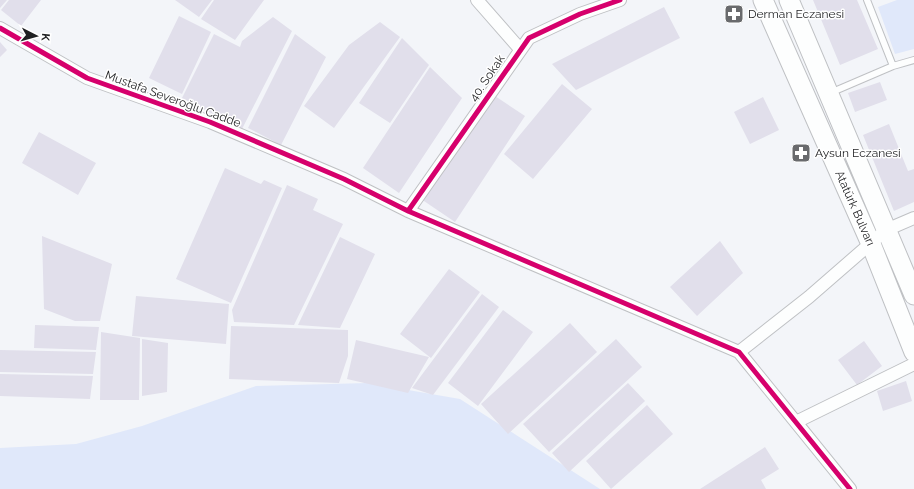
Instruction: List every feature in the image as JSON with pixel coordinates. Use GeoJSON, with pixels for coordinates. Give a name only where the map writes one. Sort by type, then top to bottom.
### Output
{"type":"FeatureCollection","features":[{"type":"Feature","properties":{"kind":"main road","name":"Atatürk Bulvarı"},"geometry":{"type":"LineString","coordinates":[[763,0],[871,244],[914,352]]}},
{"type":"Feature","properties":{"kind":"main road","name":"Atatürk Bulvarı"},"geometry":{"type":"LineString","coordinates":[[789,0],[914,295]]}},
{"type":"Feature","properties":{"kind":"street"},"geometry":{"type":"LineString","coordinates":[[477,0],[520,49]]}},
{"type":"Feature","properties":{"kind":"street","name":"40. Sokak"},"geometry":{"type":"LineString","coordinates":[[408,211],[529,38],[580,14],[620,0]]}},
{"type":"Feature","properties":{"kind":"street","name":"Mustafa Severoğlu Cadde"},"geometry":{"type":"LineString","coordinates":[[0,28],[87,78],[210,122],[344,180],[408,211],[739,352]]}},
{"type":"Feature","properties":{"kind":"street"},"geometry":{"type":"LineString","coordinates":[[850,489],[739,352],[809,297],[886,230],[914,218]]}},
{"type":"Feature","properties":{"kind":"street"},"geometry":{"type":"LineString","coordinates":[[796,422],[914,364]]}},
{"type":"Feature","properties":{"kind":"lane"},"geometry":{"type":"LineString","coordinates":[[867,0],[893,66]]}},
{"type":"Feature","properties":{"kind":"lane"},"geometry":{"type":"LineString","coordinates":[[828,94],[893,66],[914,60]]}},
{"type":"Feature","properties":{"kind":"shaded area"},"geometry":{"type":"Polygon","coordinates":[[[897,0],[914,0],[914,49],[895,54],[878,7],[897,0]]]}},
{"type":"Feature","properties":{"kind":"shaded area"},"geometry":{"type":"Polygon","coordinates":[[[368,383],[460,399],[600,489],[0,489],[0,448],[76,444],[142,426],[256,386],[368,383]]]}},
{"type":"Feature","properties":{"kind":"building"},"geometry":{"type":"Polygon","coordinates":[[[0,0],[7,0],[0,8],[0,0]]]}},
{"type":"Feature","properties":{"kind":"building"},"geometry":{"type":"Polygon","coordinates":[[[9,0],[41,0],[21,26],[1,10],[9,0]]]}},
{"type":"Feature","properties":{"kind":"building"},"geometry":{"type":"Polygon","coordinates":[[[175,0],[212,0],[199,17],[175,0]]]}},
{"type":"Feature","properties":{"kind":"building"},"geometry":{"type":"Polygon","coordinates":[[[214,0],[264,0],[235,40],[201,19],[214,0]]]}},
{"type":"Feature","properties":{"kind":"building"},"geometry":{"type":"Polygon","coordinates":[[[813,0],[857,0],[878,49],[840,65],[813,0]]]}},
{"type":"Feature","properties":{"kind":"building"},"geometry":{"type":"Polygon","coordinates":[[[664,7],[680,38],[576,90],[552,64],[664,7]]]}},
{"type":"Feature","properties":{"kind":"building"},"geometry":{"type":"Polygon","coordinates":[[[179,16],[211,32],[182,94],[149,78],[179,16]]]}},
{"type":"Feature","properties":{"kind":"building"},"geometry":{"type":"Polygon","coordinates":[[[273,17],[292,31],[242,129],[182,98],[214,34],[240,47],[242,41],[273,17]]]}},
{"type":"Feature","properties":{"kind":"building"},"geometry":{"type":"Polygon","coordinates":[[[380,22],[400,37],[334,128],[304,106],[349,45],[380,22]]]}},
{"type":"Feature","properties":{"kind":"building"},"geometry":{"type":"Polygon","coordinates":[[[295,34],[326,57],[281,145],[248,128],[295,34]]]}},
{"type":"Feature","properties":{"kind":"building"},"geometry":{"type":"Polygon","coordinates":[[[402,38],[429,65],[390,123],[359,103],[402,38]]]}},
{"type":"Feature","properties":{"kind":"building"},"geometry":{"type":"Polygon","coordinates":[[[0,42],[7,50],[0,57],[0,42]]]}},
{"type":"Feature","properties":{"kind":"building"},"geometry":{"type":"Polygon","coordinates":[[[430,67],[462,98],[399,193],[363,168],[430,67]]]}},
{"type":"Feature","properties":{"kind":"building"},"geometry":{"type":"Polygon","coordinates":[[[880,82],[887,100],[855,112],[848,93],[880,82]]]}},
{"type":"Feature","properties":{"kind":"building"},"geometry":{"type":"Polygon","coordinates":[[[562,84],[592,109],[533,179],[504,154],[562,84]]]}},
{"type":"Feature","properties":{"kind":"building"},"geometry":{"type":"Polygon","coordinates":[[[492,94],[525,116],[455,222],[421,199],[492,94]]]}},
{"type":"Feature","properties":{"kind":"building"},"geometry":{"type":"Polygon","coordinates":[[[763,97],[779,130],[750,144],[734,112],[763,97]]]}},
{"type":"Feature","properties":{"kind":"building"},"geometry":{"type":"Polygon","coordinates":[[[889,124],[908,171],[914,169],[914,202],[894,211],[863,135],[889,124]]]}},
{"type":"Feature","properties":{"kind":"building"},"geometry":{"type":"Polygon","coordinates":[[[39,132],[96,163],[78,195],[22,163],[39,132]]]}},
{"type":"Feature","properties":{"kind":"building"},"geometry":{"type":"Polygon","coordinates":[[[225,168],[261,184],[264,180],[282,188],[231,303],[176,279],[225,168]]]}},
{"type":"Feature","properties":{"kind":"building"},"geometry":{"type":"Polygon","coordinates":[[[287,185],[318,199],[313,210],[343,224],[294,325],[234,322],[232,310],[287,185]]]}},
{"type":"Feature","properties":{"kind":"building"},"geometry":{"type":"Polygon","coordinates":[[[42,236],[112,264],[100,321],[75,321],[44,309],[42,236]]]}},
{"type":"Feature","properties":{"kind":"building"},"geometry":{"type":"Polygon","coordinates":[[[340,237],[375,254],[340,328],[298,325],[340,237]]]}},
{"type":"Feature","properties":{"kind":"building"},"geometry":{"type":"Polygon","coordinates":[[[720,241],[743,273],[697,316],[670,287],[720,241]]]}},
{"type":"Feature","properties":{"kind":"building"},"geometry":{"type":"Polygon","coordinates":[[[449,269],[480,292],[431,358],[400,334],[449,269]]]}},
{"type":"Feature","properties":{"kind":"building"},"geometry":{"type":"Polygon","coordinates":[[[482,294],[499,307],[433,395],[412,388],[482,294]]]}},
{"type":"Feature","properties":{"kind":"building"},"geometry":{"type":"Polygon","coordinates":[[[136,296],[229,304],[226,344],[132,336],[136,296]]]}},
{"type":"Feature","properties":{"kind":"building"},"geometry":{"type":"Polygon","coordinates":[[[503,310],[533,332],[478,406],[448,383],[503,310]]]}},
{"type":"Feature","properties":{"kind":"building"},"geometry":{"type":"Polygon","coordinates":[[[570,323],[597,352],[508,434],[481,404],[570,323]]]}},
{"type":"Feature","properties":{"kind":"building"},"geometry":{"type":"Polygon","coordinates":[[[35,325],[99,327],[96,350],[34,348],[35,325]]]}},
{"type":"Feature","properties":{"kind":"building"},"geometry":{"type":"Polygon","coordinates":[[[231,326],[348,330],[348,356],[339,383],[229,379],[231,326]]]}},
{"type":"Feature","properties":{"kind":"building"},"geometry":{"type":"Polygon","coordinates":[[[101,332],[140,338],[139,400],[100,400],[101,332]]]}},
{"type":"Feature","properties":{"kind":"building"},"geometry":{"type":"Polygon","coordinates":[[[142,339],[168,343],[167,392],[142,396],[142,339]]]}},
{"type":"Feature","properties":{"kind":"building"},"geometry":{"type":"Polygon","coordinates":[[[616,339],[642,367],[549,452],[523,424],[616,339]]]}},
{"type":"Feature","properties":{"kind":"building"},"geometry":{"type":"Polygon","coordinates":[[[356,340],[429,357],[408,393],[347,379],[356,340]]]}},
{"type":"Feature","properties":{"kind":"building"},"geometry":{"type":"Polygon","coordinates":[[[864,341],[882,366],[857,385],[838,360],[864,341]]]}},
{"type":"Feature","properties":{"kind":"building"},"geometry":{"type":"Polygon","coordinates":[[[0,350],[96,352],[93,374],[0,372],[0,350]]]}},
{"type":"Feature","properties":{"kind":"building"},"geometry":{"type":"Polygon","coordinates":[[[0,374],[93,376],[90,399],[0,396],[0,374]]]}},
{"type":"Feature","properties":{"kind":"building"},"geometry":{"type":"Polygon","coordinates":[[[906,381],[912,401],[883,411],[877,391],[906,381]]]}},
{"type":"Feature","properties":{"kind":"building"},"geometry":{"type":"Polygon","coordinates":[[[628,383],[645,401],[569,472],[552,453],[628,383]]]}},
{"type":"Feature","properties":{"kind":"building"},"geometry":{"type":"Polygon","coordinates":[[[647,405],[673,434],[611,489],[586,461],[647,405]]]}},
{"type":"Feature","properties":{"kind":"building"},"geometry":{"type":"Polygon","coordinates":[[[765,447],[779,469],[761,480],[766,489],[700,489],[765,447]]]}},
{"type":"Feature","properties":{"kind":"cycle path"},"geometry":{"type":"LineString","coordinates":[[408,211],[529,38],[580,14],[620,0]]}},
{"type":"Feature","properties":{"kind":"cycle path"},"geometry":{"type":"LineString","coordinates":[[0,28],[87,78],[210,122],[344,179],[408,211],[739,352],[850,489]]}},
{"type":"Feature","properties":{"kind":"place","name":"Derman Eczanesi"},"geometry":{"type":"Point","coordinates":[734,14]}},
{"type":"Feature","properties":{"kind":"place","name":"Aysun Eczanesi"},"geometry":{"type":"Point","coordinates":[801,153]}}]}
